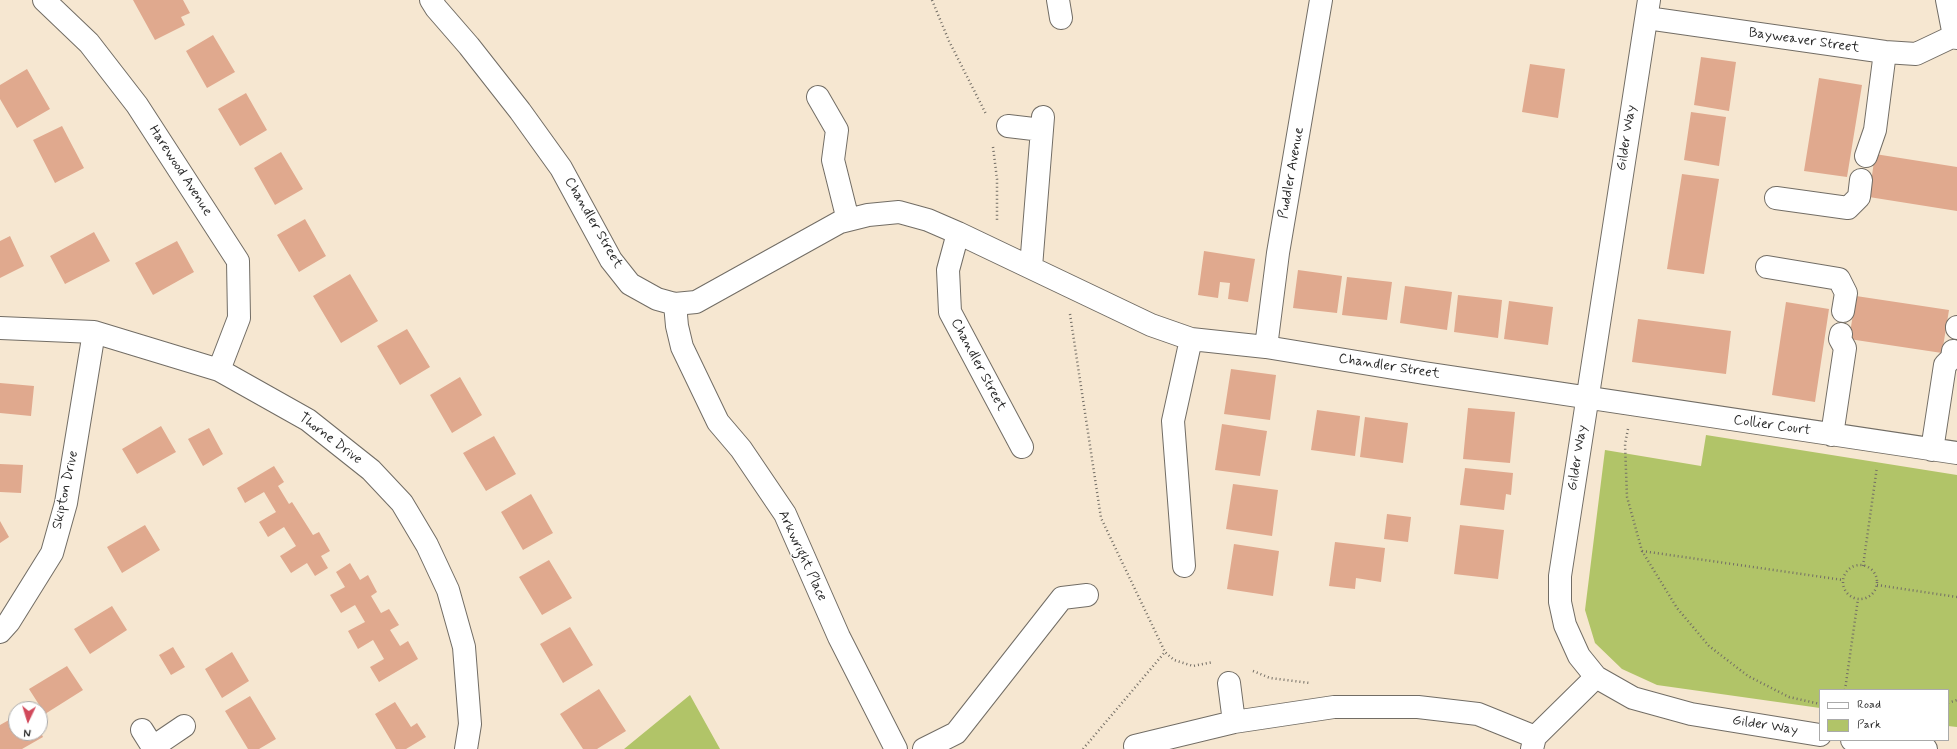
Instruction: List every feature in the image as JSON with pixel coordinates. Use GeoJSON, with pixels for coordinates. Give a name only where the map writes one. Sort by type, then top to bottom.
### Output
{"type":"FeatureCollection","features":[{"type":"Feature","properties":{"kind":"street","name":"Harewood Avenue"},"geometry":{"type":"LineString","coordinates":[[44,0],[89,43],[137,105],[238,261],[239,318],[219,370]]}},
{"type":"Feature","properties":{"kind":"street","name":"Puddler Avenue"},"geometry":{"type":"LineString","coordinates":[[1266,347],[1278,253],[1321,0]]}},
{"type":"Feature","properties":{"kind":"street"},"geometry":{"type":"LineString","coordinates":[[1947,0],[1956,37]]}},
{"type":"Feature","properties":{"kind":"street","name":"Chandler Street"},"geometry":{"type":"LineString","coordinates":[[439,3],[561,168],[611,260],[630,284],[657,299],[676,304],[696,302],[840,222],[868,215],[899,212],[928,220],[958,233],[997,250],[1151,326],[1191,339],[1266,347],[1588,398]]}},
{"type":"Feature","properties":{"kind":"street","name":"Bayweaver Street"},"geometry":{"type":"LineString","coordinates":[[1648,9],[1885,52],[1916,54],[1956,37]]}},
{"type":"Feature","properties":{"kind":"street","name":"Gilder Way"},"geometry":{"type":"LineString","coordinates":[[1648,9],[1560,576],[1560,602],[1565,625],[1579,656],[1596,677],[1633,698],[1691,714],[1819,735]]}},
{"type":"Feature","properties":{"kind":"street"},"geometry":{"type":"LineString","coordinates":[[1866,156],[1875,130],[1885,52]]}},
{"type":"Feature","properties":{"kind":"street"},"geometry":{"type":"LineString","coordinates":[[818,97],[837,130],[833,160],[848,220]]}},
{"type":"Feature","properties":{"kind":"street"},"geometry":{"type":"LineString","coordinates":[[1008,126],[1043,124],[1031,267]]}},
{"type":"Feature","properties":{"kind":"street"},"geometry":{"type":"LineString","coordinates":[[1776,198],[1848,208],[1858,197],[1861,180]]}},
{"type":"Feature","properties":{"kind":"street","name":"Chandler Street"},"geometry":{"type":"LineString","coordinates":[[958,233],[948,270],[950,312],[1022,447]]}},
{"type":"Feature","properties":{"kind":"street"},"geometry":{"type":"LineString","coordinates":[[1767,267],[1839,279],[1846,294],[1843,311]]}},
{"type":"Feature","properties":{"kind":"street","name":"Arkwright Place"},"geometry":{"type":"LineString","coordinates":[[676,304],[677,326],[682,347],[718,422],[741,449],[785,514],[839,637],[896,749]]}},
{"type":"Feature","properties":{"kind":"street","name":"Thorne Drive"},"geometry":{"type":"LineString","coordinates":[[0,328],[94,332],[219,370],[308,420],[371,470],[402,503],[427,545],[448,590],[464,647],[470,724],[466,749]]}},
{"type":"Feature","properties":{"kind":"street","name":"Skipton Drive"},"geometry":{"type":"LineString","coordinates":[[0,632],[9,622],[52,553],[66,502],[94,332]]}},
{"type":"Feature","properties":{"kind":"street"},"geometry":{"type":"LineString","coordinates":[[1832,435],[1844,348],[1840,339],[1841,334]]}},
{"type":"Feature","properties":{"kind":"street"},"geometry":{"type":"LineString","coordinates":[[1184,566],[1173,420],[1191,339]]}},
{"type":"Feature","properties":{"kind":"street"},"geometry":{"type":"LineString","coordinates":[[1932,450],[1945,365],[1952,358],[1953,352]]}},
{"type":"Feature","properties":{"kind":"street","name":"Collier Court"},"geometry":{"type":"LineString","coordinates":[[1588,398],[1957,454]]}},
{"type":"Feature","properties":{"kind":"street"},"geometry":{"type":"LineString","coordinates":[[924,749],[956,733],[1062,598],[1087,595]]}},
{"type":"Feature","properties":{"kind":"street"},"geometry":{"type":"LineString","coordinates":[[1135,746],[1234,722],[1334,707],[1418,707],[1478,714],[1533,743],[1596,677]]}},
{"type":"Feature","properties":{"kind":"street"},"geometry":{"type":"LineString","coordinates":[[1229,683],[1234,722]]}},
{"type":"Feature","properties":{"kind":"street"},"geometry":{"type":"LineString","coordinates":[[150,742],[184,726]]}},
{"type":"Feature","properties":{"kind":"street"},"geometry":{"type":"LineString","coordinates":[[1860,741],[1926,749]]}},
{"type":"Feature","properties":{"kind":"path"},"geometry":{"type":"LineString","coordinates":[[932,0],[987,117]]}},
{"type":"Feature","properties":{"kind":"path"},"geometry":{"type":"LineString","coordinates":[[993,144],[997,179],[997,250]]}},
{"type":"Feature","properties":{"kind":"path"},"geometry":{"type":"LineString","coordinates":[[1076,289],[1070,312],[1101,518],[1165,652]]}},
{"type":"Feature","properties":{"kind":"path"},"geometry":{"type":"LineString","coordinates":[[1632,405],[1625,444],[1627,497],[1642,551],[1676,608],[1709,646],[1748,676],[1789,697],[1819,704]]}},
{"type":"Feature","properties":{"kind":"path"},"geometry":{"type":"LineString","coordinates":[[1863,566],[1881,442]]}},
{"type":"Feature","properties":{"kind":"path"},"geometry":{"type":"LineString","coordinates":[[1642,551],[1844,580]]}},
{"type":"Feature","properties":{"kind":"path"},"geometry":{"type":"LineString","coordinates":[[1863,566],[1868,567],[1875,575],[1877,585],[1872,594],[1863,599],[1858,599],[1852,597],[1845,590],[1844,580],[1845,575],[1852,567],[1863,566]]}},
{"type":"Feature","properties":{"kind":"path"},"geometry":{"type":"LineString","coordinates":[[1877,585],[1957,597]]}},
{"type":"Feature","properties":{"kind":"path"},"geometry":{"type":"LineString","coordinates":[[1845,689],[1858,599]]}},
{"type":"Feature","properties":{"kind":"green space"},"geometry":{"type":"Polygon","coordinates":[[[1706,435],[1957,475],[1957,727],[1949,726],[1949,689],[1819,689],[1819,708],[1657,685],[1622,669],[1595,643],[1585,610],[1605,450],[1701,466],[1706,435]]]}},
{"type":"Feature","properties":{"kind":"green space"},"geometry":{"type":"Polygon","coordinates":[[[690,695],[720,749],[624,749],[690,695]]]}},
{"type":"Feature","properties":{"kind":"building"},"geometry":{"type":"Polygon","coordinates":[[[133,0],[183,0],[190,13],[181,17],[185,25],[155,40],[133,0]]]}},
{"type":"Feature","properties":{"kind":"building"},"geometry":{"type":"Polygon","coordinates":[[[213,35],[235,72],[207,88],[186,51],[213,35]]]}},
{"type":"Feature","properties":{"kind":"building"},"geometry":{"type":"Polygon","coordinates":[[[1701,57],[1736,62],[1729,111],[1694,105],[1701,57]]]}},
{"type":"Feature","properties":{"kind":"building"},"geometry":{"type":"Polygon","coordinates":[[[1530,64],[1565,69],[1558,118],[1522,112],[1530,64]]]}},
{"type":"Feature","properties":{"kind":"building"},"geometry":{"type":"Polygon","coordinates":[[[27,69],[50,109],[17,128],[0,99],[0,85],[27,69]]]}},
{"type":"Feature","properties":{"kind":"building"},"geometry":{"type":"Polygon","coordinates":[[[1819,78],[1862,85],[1847,177],[1804,171],[1819,78]]]}},
{"type":"Feature","properties":{"kind":"building"},"geometry":{"type":"Polygon","coordinates":[[[246,93],[267,130],[240,146],[218,109],[246,93]]]}},
{"type":"Feature","properties":{"kind":"building"},"geometry":{"type":"Polygon","coordinates":[[[1691,112],[1726,117],[1719,166],[1684,160],[1691,112]]]}},
{"type":"Feature","properties":{"kind":"building"},"geometry":{"type":"Polygon","coordinates":[[[62,126],[84,168],[55,183],[33,140],[62,126]]]}},
{"type":"Feature","properties":{"kind":"building"},"geometry":{"type":"Polygon","coordinates":[[[281,152],[303,189],[275,205],[254,168],[281,152]]]}},
{"type":"Feature","properties":{"kind":"building"},"geometry":{"type":"Polygon","coordinates":[[[1875,154],[1957,167],[1957,211],[1869,197],[1875,154]]]}},
{"type":"Feature","properties":{"kind":"building"},"geometry":{"type":"Polygon","coordinates":[[[1682,174],[1719,179],[1704,274],[1667,269],[1682,174]]]}},
{"type":"Feature","properties":{"kind":"building"},"geometry":{"type":"Polygon","coordinates":[[[305,219],[326,256],[299,272],[277,235],[305,219]]]}},
{"type":"Feature","properties":{"kind":"building"},"geometry":{"type":"Polygon","coordinates":[[[94,232],[110,261],[65,284],[50,256],[94,232]]]}},
{"type":"Feature","properties":{"kind":"building"},"geometry":{"type":"Polygon","coordinates":[[[10,236],[24,266],[0,278],[0,241],[10,236]]]}},
{"type":"Feature","properties":{"kind":"building"},"geometry":{"type":"Polygon","coordinates":[[[177,241],[194,272],[153,295],[135,263],[177,241]]]}},
{"type":"Feature","properties":{"kind":"building"},"geometry":{"type":"Polygon","coordinates":[[[1204,251],[1255,259],[1248,302],[1228,299],[1230,283],[1220,282],[1218,298],[1198,295],[1204,251]]]}},
{"type":"Feature","properties":{"kind":"building"},"geometry":{"type":"Polygon","coordinates":[[[1298,270],[1342,276],[1337,313],[1293,308],[1298,270]]]}},
{"type":"Feature","properties":{"kind":"building"},"geometry":{"type":"Polygon","coordinates":[[[350,274],[378,321],[341,343],[313,296],[350,274]]]}},
{"type":"Feature","properties":{"kind":"building"},"geometry":{"type":"Polygon","coordinates":[[[1347,277],[1392,282],[1387,320],[1342,315],[1347,277]]]}},
{"type":"Feature","properties":{"kind":"building"},"geometry":{"type":"Polygon","coordinates":[[[1405,286],[1452,292],[1447,330],[1400,323],[1405,286]]]}},
{"type":"Feature","properties":{"kind":"building"},"geometry":{"type":"Polygon","coordinates":[[[1458,295],[1502,300],[1498,338],[1454,332],[1458,295]]]}},
{"type":"Feature","properties":{"kind":"building"},"geometry":{"type":"Polygon","coordinates":[[[1856,296],[1949,310],[1942,353],[1849,339],[1856,296]]]}},
{"type":"Feature","properties":{"kind":"building"},"geometry":{"type":"Polygon","coordinates":[[[1509,301],[1553,307],[1548,345],[1504,339],[1509,301]]]}},
{"type":"Feature","properties":{"kind":"building"},"geometry":{"type":"Polygon","coordinates":[[[1786,302],[1829,309],[1815,402],[1772,395],[1786,302]]]}},
{"type":"Feature","properties":{"kind":"building"},"geometry":{"type":"Polygon","coordinates":[[[1638,319],[1731,331],[1726,374],[1632,362],[1638,319]]]}},
{"type":"Feature","properties":{"kind":"building"},"geometry":{"type":"Polygon","coordinates":[[[407,329],[430,367],[400,385],[377,346],[407,329]]]}},
{"type":"Feature","properties":{"kind":"building"},"geometry":{"type":"Polygon","coordinates":[[[1231,369],[1276,375],[1270,420],[1224,414],[1231,369]]]}},
{"type":"Feature","properties":{"kind":"building"},"geometry":{"type":"Polygon","coordinates":[[[460,377],[482,415],[452,433],[430,395],[460,377]]]}},
{"type":"Feature","properties":{"kind":"building"},"geometry":{"type":"Polygon","coordinates":[[[0,383],[34,386],[31,416],[0,413],[0,383]]]}},
{"type":"Feature","properties":{"kind":"building"},"geometry":{"type":"Polygon","coordinates":[[[1468,408],[1515,412],[1510,463],[1463,459],[1468,408]]]}},
{"type":"Feature","properties":{"kind":"building"},"geometry":{"type":"Polygon","coordinates":[[[1317,410],[1360,416],[1355,456],[1311,450],[1317,410]]]}},
{"type":"Feature","properties":{"kind":"building"},"geometry":{"type":"Polygon","coordinates":[[[1365,417],[1408,423],[1403,463],[1360,457],[1365,417]]]}},
{"type":"Feature","properties":{"kind":"building"},"geometry":{"type":"Polygon","coordinates":[[[1222,424],[1267,431],[1260,476],[1215,470],[1222,424]]]}},
{"type":"Feature","properties":{"kind":"building"},"geometry":{"type":"Polygon","coordinates":[[[161,426],[176,452],[137,474],[122,449],[161,426]]]}},
{"type":"Feature","properties":{"kind":"building"},"geometry":{"type":"Polygon","coordinates":[[[209,428],[223,454],[203,466],[188,439],[209,428]]]}},
{"type":"Feature","properties":{"kind":"building"},"geometry":{"type":"Polygon","coordinates":[[[494,436],[516,474],[486,491],[463,453],[494,436]]]}},
{"type":"Feature","properties":{"kind":"building"},"geometry":{"type":"Polygon","coordinates":[[[0,464],[23,465],[21,493],[0,492],[0,464]]]}},
{"type":"Feature","properties":{"kind":"building"},"geometry":{"type":"Polygon","coordinates":[[[274,466],[284,482],[278,486],[289,504],[292,502],[313,535],[319,532],[330,551],[321,556],[328,568],[315,576],[307,563],[291,573],[280,556],[296,546],[284,527],[268,537],[259,522],[276,512],[264,492],[245,503],[237,488],[274,466]]]}},
{"type":"Feature","properties":{"kind":"building"},"geometry":{"type":"Polygon","coordinates":[[[1465,468],[1513,473],[1511,495],[1506,494],[1504,510],[1460,505],[1465,468]]]}},
{"type":"Feature","properties":{"kind":"building"},"geometry":{"type":"Polygon","coordinates":[[[1233,484],[1278,490],[1272,536],[1226,529],[1233,484]]]}},
{"type":"Feature","properties":{"kind":"building"},"geometry":{"type":"Polygon","coordinates":[[[531,494],[553,533],[523,550],[501,512],[531,494]]]}},
{"type":"Feature","properties":{"kind":"building"},"geometry":{"type":"Polygon","coordinates":[[[1387,514],[1411,517],[1408,542],[1384,539],[1387,514]]]}},
{"type":"Feature","properties":{"kind":"building"},"geometry":{"type":"Polygon","coordinates":[[[0,521],[9,537],[0,543],[0,521]]]}},
{"type":"Feature","properties":{"kind":"building"},"geometry":{"type":"Polygon","coordinates":[[[145,525],[160,550],[122,573],[107,547],[145,525]]]}},
{"type":"Feature","properties":{"kind":"building"},"geometry":{"type":"Polygon","coordinates":[[[1460,525],[1504,530],[1498,579],[1454,574],[1460,525]]]}},
{"type":"Feature","properties":{"kind":"building"},"geometry":{"type":"Polygon","coordinates":[[[1335,542],[1385,548],[1381,582],[1356,578],[1355,589],[1329,586],[1335,542]]]}},
{"type":"Feature","properties":{"kind":"building"},"geometry":{"type":"Polygon","coordinates":[[[1234,544],[1279,551],[1273,596],[1227,589],[1234,544]]]}},
{"type":"Feature","properties":{"kind":"building"},"geometry":{"type":"Polygon","coordinates":[[[549,560],[572,598],[542,615],[519,577],[549,560]]]}},
{"type":"Feature","properties":{"kind":"building"},"geometry":{"type":"Polygon","coordinates":[[[350,563],[360,580],[368,575],[377,592],[371,596],[381,613],[389,609],[399,625],[390,630],[400,646],[408,641],[418,659],[379,682],[370,667],[384,659],[373,640],[358,649],[348,631],[365,622],[355,605],[341,613],[330,595],[345,587],[336,572],[350,563]]]}},
{"type":"Feature","properties":{"kind":"building"},"geometry":{"type":"Polygon","coordinates":[[[112,606],[127,630],[90,654],[74,629],[112,606]]]}},
{"type":"Feature","properties":{"kind":"building"},"geometry":{"type":"Polygon","coordinates":[[[570,627],[593,665],[563,683],[540,644],[570,627]]]}},
{"type":"Feature","properties":{"kind":"building"},"geometry":{"type":"Polygon","coordinates":[[[173,647],[185,667],[171,675],[159,655],[173,647]]]}},
{"type":"Feature","properties":{"kind":"building"},"geometry":{"type":"Polygon","coordinates":[[[232,652],[249,681],[222,698],[205,669],[232,652]]]}},
{"type":"Feature","properties":{"kind":"building"},"geometry":{"type":"Polygon","coordinates":[[[67,666],[83,690],[48,712],[48,701],[37,701],[29,689],[67,666]]]}},
{"type":"Feature","properties":{"kind":"building"},"geometry":{"type":"Polygon","coordinates":[[[599,689],[626,731],[597,749],[583,749],[560,714],[599,689]]]}},
{"type":"Feature","properties":{"kind":"building"},"geometry":{"type":"Polygon","coordinates":[[[250,696],[276,739],[259,749],[248,749],[225,711],[250,696]]]}},
{"type":"Feature","properties":{"kind":"building"},"geometry":{"type":"Polygon","coordinates":[[[395,702],[411,727],[417,723],[426,737],[406,749],[396,749],[375,714],[395,702]]]}},
{"type":"Feature","properties":{"kind":"building"},"geometry":{"type":"Polygon","coordinates":[[[8,720],[8,741],[36,741],[22,749],[0,749],[0,725],[8,720]]]}}]}
